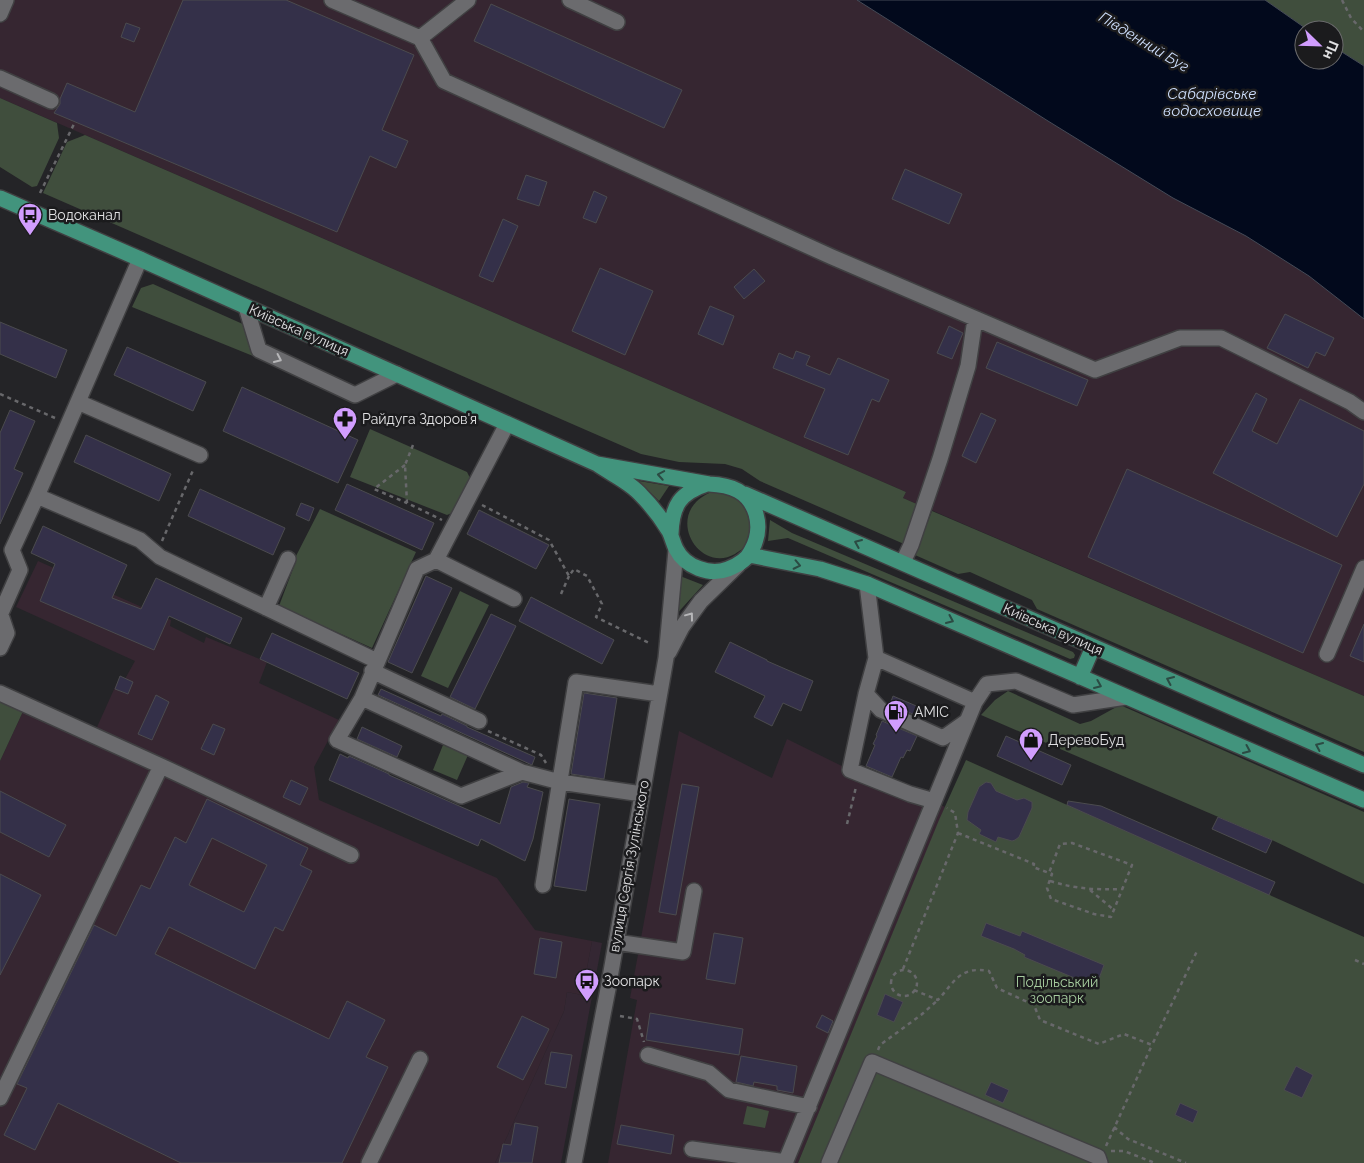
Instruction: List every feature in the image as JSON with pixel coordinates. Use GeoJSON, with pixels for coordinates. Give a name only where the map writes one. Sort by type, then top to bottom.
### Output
{"type":"FeatureCollection","features":[{"type":"Feature","properties":{"kind":"main road","name":"Київська вулиця"},"geometry":{"type":"LineString","coordinates":[[0,198],[597,464]]}},
{"type":"Feature","properties":{"kind":"main road"},"geometry":{"type":"LineString","coordinates":[[597,464],[709,484],[727,485],[743,493],[754,507],[758,523],[757,540],[749,555],[738,565],[721,572],[704,571],[688,563],[676,550],[671,534],[657,512],[639,492],[597,464]]}},
{"type":"Feature","properties":{"kind":"main road"},"geometry":{"type":"LineString","coordinates":[[671,534],[672,517],[679,501],[692,489],[709,484]]}},
{"type":"Feature","properties":{"kind":"main road","name":"Київська вулиця"},"geometry":{"type":"LineString","coordinates":[[743,493],[1364,765]]}},
{"type":"Feature","properties":{"kind":"main road"},"geometry":{"type":"LineString","coordinates":[[749,555],[820,570],[866,584],[1364,800]]}},
{"type":"Feature","properties":{"kind":"main road"},"geometry":{"type":"LineString","coordinates":[[1080,677],[1093,646]]}},
{"type":"Feature","properties":{"kind":"street"},"geometry":{"type":"LineString","coordinates":[[0,14],[6,0]]}},
{"type":"Feature","properties":{"kind":"street"},"geometry":{"type":"LineString","coordinates":[[332,0],[420,38],[444,81],[823,253],[1095,370],[1180,338],[1221,338],[1350,402],[1364,412]]}},
{"type":"Feature","properties":{"kind":"street"},"geometry":{"type":"LineString","coordinates":[[420,38],[468,0]]}},
{"type":"Feature","properties":{"kind":"street"},"geometry":{"type":"LineString","coordinates":[[571,0],[617,22]]}},
{"type":"Feature","properties":{"kind":"street"},"geometry":{"type":"LineString","coordinates":[[0,78],[50,101]]}},
{"type":"Feature","properties":{"kind":"street"},"geometry":{"type":"LineString","coordinates":[[0,648],[7,633],[1,612],[20,570],[12,550],[140,259]]}},
{"type":"Feature","properties":{"kind":"street"},"geometry":{"type":"LineString","coordinates":[[246,306],[259,350],[355,394],[397,374]]}},
{"type":"Feature","properties":{"kind":"street"},"geometry":{"type":"LineString","coordinates":[[903,562],[911,545],[940,459],[968,366],[975,319]]}},
{"type":"Feature","properties":{"kind":"street"},"geometry":{"type":"LineString","coordinates":[[78,402],[200,455]]}},
{"type":"Feature","properties":{"kind":"street"},"geometry":{"type":"LineString","coordinates":[[507,424],[436,560],[417,568],[362,698],[337,740],[461,796],[522,772]]}},
{"type":"Feature","properties":{"kind":"street"},"geometry":{"type":"LineString","coordinates":[[37,496],[140,540],[160,557],[266,608],[479,721]]}},
{"type":"Feature","properties":{"kind":"street"},"geometry":{"type":"LineString","coordinates":[[666,658],[676,550]]}},
{"type":"Feature","properties":{"kind":"street"},"geometry":{"type":"LineString","coordinates":[[266,608],[288,559]]}},
{"type":"Feature","properties":{"kind":"street"},"geometry":{"type":"LineString","coordinates":[[436,560],[514,600]]}},
{"type":"Feature","properties":{"kind":"street"},"geometry":{"type":"LineString","coordinates":[[666,658],[682,627],[701,601],[738,565]]}},
{"type":"Feature","properties":{"kind":"street"},"geometry":{"type":"LineString","coordinates":[[1327,654],[1364,568]]}},
{"type":"Feature","properties":{"kind":"street"},"geometry":{"type":"LineString","coordinates":[[866,584],[876,658],[866,694],[850,770],[910,794],[934,801]]}},
{"type":"Feature","properties":{"kind":"street","name":"вулиця Сергія Зулінського"},"geometry":{"type":"LineString","coordinates":[[574,1163],[616,942],[666,658]]}},
{"type":"Feature","properties":{"kind":"street"},"geometry":{"type":"LineString","coordinates":[[876,658],[975,702]]}},
{"type":"Feature","properties":{"kind":"street"},"geometry":{"type":"LineString","coordinates":[[692,1149],[786,1162],[967,721],[975,702],[987,684],[1016,681],[1073,705],[1126,697]]}},
{"type":"Feature","properties":{"kind":"street"},"geometry":{"type":"LineString","coordinates":[[543,885],[576,682],[659,694]]}},
{"type":"Feature","properties":{"kind":"street"},"geometry":{"type":"LineString","coordinates":[[0,693],[162,766],[351,855]]}},
{"type":"Feature","properties":{"kind":"street"},"geometry":{"type":"LineString","coordinates":[[866,694],[882,710],[943,738],[967,721]]}},
{"type":"Feature","properties":{"kind":"street"},"geometry":{"type":"LineString","coordinates":[[362,698],[522,772],[560,782],[642,794]]}},
{"type":"Feature","properties":{"kind":"street"},"geometry":{"type":"LineString","coordinates":[[0,1098],[162,766]]}},
{"type":"Feature","properties":{"kind":"street"},"geometry":{"type":"LineString","coordinates":[[616,942],[683,952],[694,891]]}},
{"type":"Feature","properties":{"kind":"street"},"geometry":{"type":"LineString","coordinates":[[648,1056],[709,1073],[730,1090],[809,1107]]}},
{"type":"Feature","properties":{"kind":"street"},"geometry":{"type":"LineString","coordinates":[[370,1163],[420,1059]]}},
{"type":"Feature","properties":{"kind":"street"},"geometry":{"type":"LineString","coordinates":[[829,1163],[872,1062],[1100,1157]]}},
{"type":"Feature","properties":{"kind":"path"},"geometry":{"type":"LineString","coordinates":[[1342,0],[1351,18],[1364,32]]}},
{"type":"Feature","properties":{"kind":"path"},"geometry":{"type":"LineString","coordinates":[[40,193],[75,122]]}},
{"type":"Feature","properties":{"kind":"path"},"geometry":{"type":"LineString","coordinates":[[0,394],[68,424]]}},
{"type":"Feature","properties":{"kind":"path"},"geometry":{"type":"LineString","coordinates":[[407,503],[405,465],[413,445]]}},
{"type":"Feature","properties":{"kind":"path"},"geometry":{"type":"LineString","coordinates":[[156,554],[200,455]]}},
{"type":"Feature","properties":{"kind":"path"},"geometry":{"type":"LineString","coordinates":[[405,465],[374,489],[454,526]]}},
{"type":"Feature","properties":{"kind":"path"},"geometry":{"type":"LineString","coordinates":[[468,498],[549,540],[569,576]]}},
{"type":"Feature","properties":{"kind":"path"},"geometry":{"type":"LineString","coordinates":[[561,594],[574,569],[587,576],[602,604],[596,617],[651,644]]}},
{"type":"Feature","properties":{"kind":"path"},"geometry":{"type":"LineString","coordinates":[[479,721],[490,732],[541,756],[560,782]]}},
{"type":"Feature","properties":{"kind":"path"},"geometry":{"type":"LineString","coordinates":[[847,824],[859,774]]}},
{"type":"Feature","properties":{"kind":"path"},"geometry":{"type":"LineString","coordinates":[[903,969],[958,833],[955,813],[934,801]]}},
{"type":"Feature","properties":{"kind":"path"},"geometry":{"type":"LineString","coordinates":[[958,833],[1034,864],[1033,867],[1048,873],[1052,874],[1047,888],[1051,899],[1094,914],[1111,917],[1132,865],[1072,843],[1060,844],[1048,873]]}},
{"type":"Feature","properties":{"kind":"path"},"geometry":{"type":"LineString","coordinates":[[1050,881],[1068,887],[1090,890],[1122,888]]}},
{"type":"Feature","properties":{"kind":"path"},"geometry":{"type":"LineString","coordinates":[[1090,890],[1114,910]]}},
{"type":"Feature","properties":{"kind":"path"},"geometry":{"type":"LineString","coordinates":[[1100,1157],[1198,949]]}},
{"type":"Feature","properties":{"kind":"path"},"geometry":{"type":"LineString","coordinates":[[1354,960],[1364,964]]}},
{"type":"Feature","properties":{"kind":"path"},"geometry":{"type":"LineString","coordinates":[[903,969],[914,974],[917,982],[914,990],[908,996],[895,993],[890,980],[895,972],[903,969]]}},
{"type":"Feature","properties":{"kind":"path"},"geometry":{"type":"LineString","coordinates":[[872,1062],[880,1045],[921,1015],[938,1000],[951,982],[960,974],[969,970],[989,970],[997,988],[1034,1005],[1040,1020],[1099,1044],[1124,1034],[1152,1045]]}},
{"type":"Feature","properties":{"kind":"path"},"geometry":{"type":"LineString","coordinates":[[914,990],[938,1000]]}},
{"type":"Feature","properties":{"kind":"path"},"geometry":{"type":"LineString","coordinates":[[620,1016],[637,1019],[648,1056]]}},
{"type":"Feature","properties":{"kind":"path"},"geometry":{"type":"LineString","coordinates":[[1114,1127],[1128,1139],[1186,1163]]}},
{"type":"Feature","properties":{"kind":"path"},"geometry":{"type":"LineString","coordinates":[[1100,1157],[1124,1151],[1155,1163]]}},
{"type":"Feature","properties":{"kind":"shaded area"},"geometry":{"type":"Polygon","coordinates":[[[0,0],[857,0],[1173,198],[1246,236],[1309,276],[1364,319],[1364,696],[903,498],[906,492],[0,98],[0,0]]]}},
{"type":"Feature","properties":{"kind":"shaded area"},"geometry":{"type":"Polygon","coordinates":[[[38,561],[171,620],[170,626],[204,643],[206,637],[267,662],[259,683],[339,720],[314,767],[319,800],[497,878],[535,930],[592,941],[582,995],[567,992],[564,1011],[495,1163],[0,1163],[0,761],[26,705],[93,736],[120,676],[125,679],[135,661],[16,607],[38,561]]]}},
{"type":"Feature","properties":{"kind":"shaded area"},"geometry":{"type":"Polygon","coordinates":[[[679,731],[772,778],[787,739],[850,770],[934,801],[945,807],[798,1163],[608,1163],[637,1000],[630,998],[679,731]]]}},
{"type":"Feature","properties":{"kind":"shaded area"},"geometry":{"type":"Polygon","coordinates":[[[592,941],[602,943],[561,1163],[495,1163],[564,1011],[567,992],[582,995],[592,941]]]}},
{"type":"Feature","properties":{"kind":"green space"},"geometry":{"type":"Polygon","coordinates":[[[1265,0],[1364,0],[1364,66],[1344,53],[1344,20],[1294,20],[1265,0]]]}},
{"type":"Feature","properties":{"kind":"green space"},"geometry":{"type":"Polygon","coordinates":[[[0,98],[57,123],[59,138],[37,186],[32,187],[0,167],[0,98]]]}},
{"type":"Feature","properties":{"kind":"green space"},"geometry":{"type":"Polygon","coordinates":[[[85,135],[906,492],[903,498],[919,505],[904,544],[760,481],[742,469],[725,464],[679,462],[641,454],[43,193],[67,142],[85,135]]]}},
{"type":"Feature","properties":{"kind":"green space"},"geometry":{"type":"Polygon","coordinates":[[[153,284],[245,325],[255,352],[253,356],[132,307],[141,288],[153,284]]]}},
{"type":"Feature","properties":{"kind":"green space"},"geometry":{"type":"Polygon","coordinates":[[[370,429],[467,472],[471,480],[454,512],[447,515],[350,477],[370,429]]]}},
{"type":"Feature","properties":{"kind":"green space"},"geometry":{"type":"Polygon","coordinates":[[[639,481],[669,486],[659,501],[639,481]]]}},
{"type":"Feature","properties":{"kind":"green space"},"geometry":{"type":"Polygon","coordinates":[[[714,491],[743,498],[754,525],[745,547],[735,554],[721,558],[708,556],[698,548],[690,538],[687,525],[690,512],[698,500],[714,491]]]}},
{"type":"Feature","properties":{"kind":"green space"},"geometry":{"type":"Polygon","coordinates":[[[320,509],[416,552],[372,648],[279,606],[296,561],[295,558],[320,509]]]}},
{"type":"Feature","properties":{"kind":"green space"},"geometry":{"type":"Polygon","coordinates":[[[932,511],[1364,696],[1364,752],[1037,609],[1032,600],[970,572],[958,574],[915,555],[932,511]]]}},
{"type":"Feature","properties":{"kind":"green space"},"geometry":{"type":"Polygon","coordinates":[[[770,520],[792,533],[1073,652],[1074,658],[1070,659],[788,538],[768,541],[770,520]]]}},
{"type":"Feature","properties":{"kind":"green space"},"geometry":{"type":"Polygon","coordinates":[[[680,576],[703,585],[673,618],[680,576]]]}},
{"type":"Feature","properties":{"kind":"green space"},"geometry":{"type":"Polygon","coordinates":[[[460,591],[489,605],[448,688],[421,676],[460,591]]]}},
{"type":"Feature","properties":{"kind":"green space"},"geometry":{"type":"Polygon","coordinates":[[[1008,691],[1080,724],[1091,721],[1120,705],[1364,812],[1364,884],[1272,840],[981,715],[995,700],[1008,691]]]}},
{"type":"Feature","properties":{"kind":"green space"},"geometry":{"type":"Polygon","coordinates":[[[0,693],[26,705],[0,761],[0,693]]]}},
{"type":"Feature","properties":{"kind":"green space"},"geometry":{"type":"Polygon","coordinates":[[[443,745],[468,755],[457,780],[433,770],[443,745]]]}},
{"type":"Feature","properties":{"kind":"green space","name":"Подільський зоопарк"},"geometry":{"type":"Polygon","coordinates":[[[966,760],[1364,937],[1364,1163],[798,1163],[939,820],[966,760]]]}},
{"type":"Feature","properties":{"kind":"green space"},"geometry":{"type":"Polygon","coordinates":[[[747,1106],[769,1111],[765,1128],[743,1124],[747,1106]]]}},
{"type":"Feature","properties":{"kind":"water","name":"Сабарівське водосховище"},"geometry":{"type":"Polygon","coordinates":[[[857,0],[1265,0],[1294,20],[1294,70],[1344,70],[1344,53],[1364,66],[1364,319],[1309,276],[1246,236],[1173,198],[857,0]]]}},
{"type":"Feature","properties":{"kind":"building"},"geometry":{"type":"Polygon","coordinates":[[[183,0],[286,0],[414,55],[382,130],[408,141],[396,168],[370,156],[337,232],[54,113],[60,104],[60,99],[67,83],[135,112],[183,0]]]}},
{"type":"Feature","properties":{"kind":"building"},"geometry":{"type":"Polygon","coordinates":[[[491,4],[682,90],[664,128],[474,41],[491,4]]]}},
{"type":"Feature","properties":{"kind":"building"},"geometry":{"type":"Polygon","coordinates":[[[126,23],[140,28],[134,42],[121,37],[126,23]]]}},
{"type":"Feature","properties":{"kind":"building"},"geometry":{"type":"Polygon","coordinates":[[[905,169],[962,194],[949,224],[892,199],[905,169]]]}},
{"type":"Feature","properties":{"kind":"building"},"geometry":{"type":"Polygon","coordinates":[[[526,175],[547,182],[539,206],[517,199],[526,175]]]}},
{"type":"Feature","properties":{"kind":"building"},"geometry":{"type":"Polygon","coordinates":[[[594,191],[607,197],[596,223],[583,218],[594,191]]]}},
{"type":"Feature","properties":{"kind":"building"},"geometry":{"type":"Polygon","coordinates":[[[503,219],[518,226],[493,282],[479,276],[503,219]]]}},
{"type":"Feature","properties":{"kind":"building"},"geometry":{"type":"Polygon","coordinates":[[[600,268],[653,291],[625,355],[572,331],[600,268]]]}},
{"type":"Feature","properties":{"kind":"building"},"geometry":{"type":"Polygon","coordinates":[[[754,269],[765,281],[744,299],[734,287],[754,269]]]}},
{"type":"Feature","properties":{"kind":"building"},"geometry":{"type":"Polygon","coordinates":[[[710,306],[734,316],[723,345],[698,334],[710,306]]]}},
{"type":"Feature","properties":{"kind":"building"},"geometry":{"type":"Polygon","coordinates":[[[1285,314],[1334,338],[1325,356],[1316,352],[1308,368],[1267,348],[1285,314]]]}},
{"type":"Feature","properties":{"kind":"building"},"geometry":{"type":"Polygon","coordinates":[[[0,322],[67,350],[56,378],[0,354],[0,322]]]}},
{"type":"Feature","properties":{"kind":"building"},"geometry":{"type":"Polygon","coordinates":[[[949,326],[963,333],[952,359],[937,353],[949,326]]]}},
{"type":"Feature","properties":{"kind":"building"},"geometry":{"type":"Polygon","coordinates":[[[997,342],[1088,380],[1077,406],[986,368],[997,342]]]}},
{"type":"Feature","properties":{"kind":"building"},"geometry":{"type":"Polygon","coordinates":[[[127,347],[206,382],[193,411],[114,375],[127,347]]]}},
{"type":"Feature","properties":{"kind":"building"},"geometry":{"type":"Polygon","coordinates":[[[796,351],[810,356],[806,365],[830,375],[838,358],[889,380],[879,402],[872,399],[848,455],[804,437],[825,389],[773,368],[779,353],[793,359],[796,351]]]}},
{"type":"Feature","properties":{"kind":"building"},"geometry":{"type":"Polygon","coordinates":[[[242,387],[358,440],[338,483],[223,431],[242,387]]]}},
{"type":"Feature","properties":{"kind":"building"},"geometry":{"type":"Polygon","coordinates":[[[1256,393],[1267,399],[1252,431],[1277,444],[1300,399],[1364,431],[1364,484],[1337,537],[1213,473],[1256,393]]]}},
{"type":"Feature","properties":{"kind":"building"},"geometry":{"type":"Polygon","coordinates":[[[10,410],[35,421],[14,469],[23,473],[0,524],[0,433],[10,410]]]}},
{"type":"Feature","properties":{"kind":"building"},"geometry":{"type":"Polygon","coordinates":[[[981,413],[996,420],[976,463],[962,456],[981,413]]]}},
{"type":"Feature","properties":{"kind":"building"},"geometry":{"type":"Polygon","coordinates":[[[86,435],[171,474],[159,501],[74,462],[86,435]]]}},
{"type":"Feature","properties":{"kind":"building"},"geometry":{"type":"Polygon","coordinates":[[[1127,469],[1342,565],[1303,653],[1088,557],[1127,469]]]}},
{"type":"Feature","properties":{"kind":"building"},"geometry":{"type":"Polygon","coordinates":[[[347,484],[434,523],[422,550],[335,510],[347,484]]]}},
{"type":"Feature","properties":{"kind":"building"},"geometry":{"type":"Polygon","coordinates":[[[200,489],[285,528],[273,555],[188,516],[200,489]]]}},
{"type":"Feature","properties":{"kind":"building"},"geometry":{"type":"Polygon","coordinates":[[[301,503],[314,508],[309,521],[296,515],[301,503]]]}},
{"type":"Feature","properties":{"kind":"building"},"geometry":{"type":"Polygon","coordinates":[[[479,510],[549,545],[536,569],[467,534],[479,510]]]}},
{"type":"Feature","properties":{"kind":"building"},"geometry":{"type":"Polygon","coordinates":[[[43,526],[127,565],[112,598],[141,609],[156,578],[242,618],[230,644],[169,616],[154,650],[40,601],[55,564],[31,553],[43,526]]]}},
{"type":"Feature","properties":{"kind":"building"},"geometry":{"type":"Polygon","coordinates":[[[426,576],[452,588],[412,673],[388,662],[426,576]]]}},
{"type":"Feature","properties":{"kind":"building"},"geometry":{"type":"Polygon","coordinates":[[[531,597],[614,640],[602,664],[519,621],[531,597]]]}},
{"type":"Feature","properties":{"kind":"building"},"geometry":{"type":"Polygon","coordinates":[[[491,614],[516,626],[475,709],[450,697],[491,614]]]}},
{"type":"Feature","properties":{"kind":"building"},"geometry":{"type":"Polygon","coordinates":[[[1364,624],[1364,662],[1350,656],[1364,624]]]}},
{"type":"Feature","properties":{"kind":"building"},"geometry":{"type":"Polygon","coordinates":[[[272,633],[359,673],[347,699],[260,659],[272,633]]]}},
{"type":"Feature","properties":{"kind":"building"},"geometry":{"type":"Polygon","coordinates":[[[730,642],[813,681],[801,711],[783,703],[772,726],[754,717],[765,696],[715,672],[730,642]]]}},
{"type":"Feature","properties":{"kind":"building"},"geometry":{"type":"Polygon","coordinates":[[[120,676],[133,682],[128,694],[115,689],[120,676]]]}},
{"type":"Feature","properties":{"kind":"building"},"geometry":{"type":"Polygon","coordinates":[[[381,689],[441,716],[442,714],[535,757],[532,765],[378,695],[381,689]]]}},
{"type":"Feature","properties":{"kind":"building"},"geometry":{"type":"Polygon","coordinates":[[[584,693],[617,698],[604,779],[571,774],[584,693]]]}},
{"type":"Feature","properties":{"kind":"building"},"geometry":{"type":"Polygon","coordinates":[[[156,695],[169,702],[152,740],[138,734],[156,695]]]}},
{"type":"Feature","properties":{"kind":"building"},"geometry":{"type":"Polygon","coordinates":[[[893,696],[928,711],[924,719],[890,704],[893,696]]]}},
{"type":"Feature","properties":{"kind":"building"},"geometry":{"type":"Polygon","coordinates":[[[882,721],[917,736],[910,751],[907,750],[903,758],[901,757],[892,777],[866,766],[882,721]]]}},
{"type":"Feature","properties":{"kind":"building"},"geometry":{"type":"Polygon","coordinates":[[[213,724],[225,729],[214,755],[201,749],[213,724]]]}},
{"type":"Feature","properties":{"kind":"building"},"geometry":{"type":"Polygon","coordinates":[[[362,727],[402,746],[397,757],[357,739],[362,727]]]}},
{"type":"Feature","properties":{"kind":"building"},"geometry":{"type":"Polygon","coordinates":[[[1006,736],[1071,765],[1062,785],[997,756],[1006,736]]]}},
{"type":"Feature","properties":{"kind":"building"},"geometry":{"type":"Polygon","coordinates":[[[340,754],[348,758],[349,756],[500,824],[511,787],[523,782],[529,783],[527,787],[543,792],[533,839],[525,861],[481,839],[478,846],[329,780],[340,754]]]}},
{"type":"Feature","properties":{"kind":"building"},"geometry":{"type":"Polygon","coordinates":[[[291,780],[308,788],[300,805],[283,797],[291,780]]]}},
{"type":"Feature","properties":{"kind":"building"},"geometry":{"type":"Polygon","coordinates":[[[986,782],[991,783],[996,791],[1017,800],[1024,798],[1032,802],[1032,808],[1019,837],[1015,840],[1012,841],[998,837],[996,842],[979,834],[981,830],[967,820],[968,812],[979,787],[986,782]]]}},
{"type":"Feature","properties":{"kind":"building"},"geometry":{"type":"Polygon","coordinates":[[[682,784],[699,787],[676,915],[659,912],[682,784]]]}},
{"type":"Feature","properties":{"kind":"building"},"geometry":{"type":"Polygon","coordinates":[[[0,791],[66,825],[49,857],[0,832],[0,791]]]}},
{"type":"Feature","properties":{"kind":"building"},"geometry":{"type":"Polygon","coordinates":[[[207,799],[308,848],[300,865],[312,871],[283,931],[275,927],[255,969],[169,927],[155,954],[329,1039],[347,1001],[385,1020],[366,1057],[388,1067],[342,1163],[181,1163],[58,1103],[35,1150],[4,1135],[27,1088],[17,1084],[94,925],[116,936],[141,885],[150,889],[175,837],[186,843],[207,799]],[[212,838],[189,885],[244,912],[267,865],[212,838]]]}},
{"type":"Feature","properties":{"kind":"building"},"geometry":{"type":"Polygon","coordinates":[[[569,799],[600,804],[586,891],[554,886],[569,799]]]}},
{"type":"Feature","properties":{"kind":"building"},"geometry":{"type":"Polygon","coordinates":[[[1068,801],[1101,806],[1275,882],[1269,895],[1067,805],[1068,801]]]}},
{"type":"Feature","properties":{"kind":"building"},"geometry":{"type":"Polygon","coordinates":[[[1218,817],[1272,840],[1266,853],[1212,829],[1218,817]]]}},
{"type":"Feature","properties":{"kind":"building"},"geometry":{"type":"Polygon","coordinates":[[[0,874],[41,895],[0,975],[0,874]]]}},
{"type":"Feature","properties":{"kind":"building"},"geometry":{"type":"Polygon","coordinates":[[[986,923],[1020,936],[1022,931],[1104,965],[1097,984],[1086,980],[1084,982],[1024,957],[1025,955],[1014,949],[981,936],[986,923]]]}},
{"type":"Feature","properties":{"kind":"building"},"geometry":{"type":"Polygon","coordinates":[[[714,933],[743,938],[735,984],[706,979],[714,933]]]}},
{"type":"Feature","properties":{"kind":"building"},"geometry":{"type":"Polygon","coordinates":[[[540,938],[562,942],[556,978],[534,974],[540,938]]]}},
{"type":"Feature","properties":{"kind":"building"},"geometry":{"type":"Polygon","coordinates":[[[885,994],[903,1002],[894,1022],[877,1015],[885,994]]]}},
{"type":"Feature","properties":{"kind":"building"},"geometry":{"type":"Polygon","coordinates":[[[650,1013],[743,1029],[739,1055],[646,1040],[650,1013]]]}},
{"type":"Feature","properties":{"kind":"building"},"geometry":{"type":"Polygon","coordinates":[[[822,1015],[833,1021],[828,1033],[816,1027],[822,1015]]]}},
{"type":"Feature","properties":{"kind":"building"},"geometry":{"type":"Polygon","coordinates":[[[522,1016],[549,1029],[523,1080],[497,1067],[522,1016]]]}},
{"type":"Feature","properties":{"kind":"building"},"geometry":{"type":"Polygon","coordinates":[[[551,1052],[572,1055],[566,1088],[545,1084],[551,1052]]]}},
{"type":"Feature","properties":{"kind":"building"},"geometry":{"type":"Polygon","coordinates":[[[741,1056],[797,1066],[793,1093],[777,1090],[777,1086],[754,1082],[753,1086],[736,1082],[741,1056]]]}},
{"type":"Feature","properties":{"kind":"building"},"geometry":{"type":"Polygon","coordinates":[[[1296,1066],[1313,1075],[1302,1098],[1284,1090],[1296,1066]]]}},
{"type":"Feature","properties":{"kind":"building"},"geometry":{"type":"Polygon","coordinates":[[[991,1082],[1009,1090],[1003,1103],[985,1095],[991,1082]]]}},
{"type":"Feature","properties":{"kind":"building"},"geometry":{"type":"Polygon","coordinates":[[[1180,1103],[1198,1111],[1193,1123],[1175,1115],[1180,1103]]]}},
{"type":"Feature","properties":{"kind":"building"},"geometry":{"type":"Polygon","coordinates":[[[515,1123],[538,1127],[532,1163],[499,1163],[503,1144],[511,1145],[515,1123]]]}},
{"type":"Feature","properties":{"kind":"building"},"geometry":{"type":"Polygon","coordinates":[[[621,1125],[674,1135],[671,1154],[617,1144],[621,1125]]]}},
{"type":"Feature","properties":{"kind":"place","name":"Водоканал"},"geometry":{"type":"Point","coordinates":[30,236]}},
{"type":"Feature","properties":{"kind":"place","name":"Райдуга Здоров'я"},"geometry":{"type":"Point","coordinates":[345,440]}},
{"type":"Feature","properties":{"kind":"place","name":"АМІС"},"geometry":{"type":"Point","coordinates":[896,733]}},
{"type":"Feature","properties":{"kind":"place","name":"ДеревоБуд"},"geometry":{"type":"Point","coordinates":[1031,761]}},
{"type":"Feature","properties":{"kind":"place","name":"Зоопарк"},"geometry":{"type":"Point","coordinates":[587,1002]}},
{"type":"Feature","properties":{"kind":"water label","name":"Південний Буг"},"geometry":{"type":"Point","coordinates":[1144,42]}}]}
